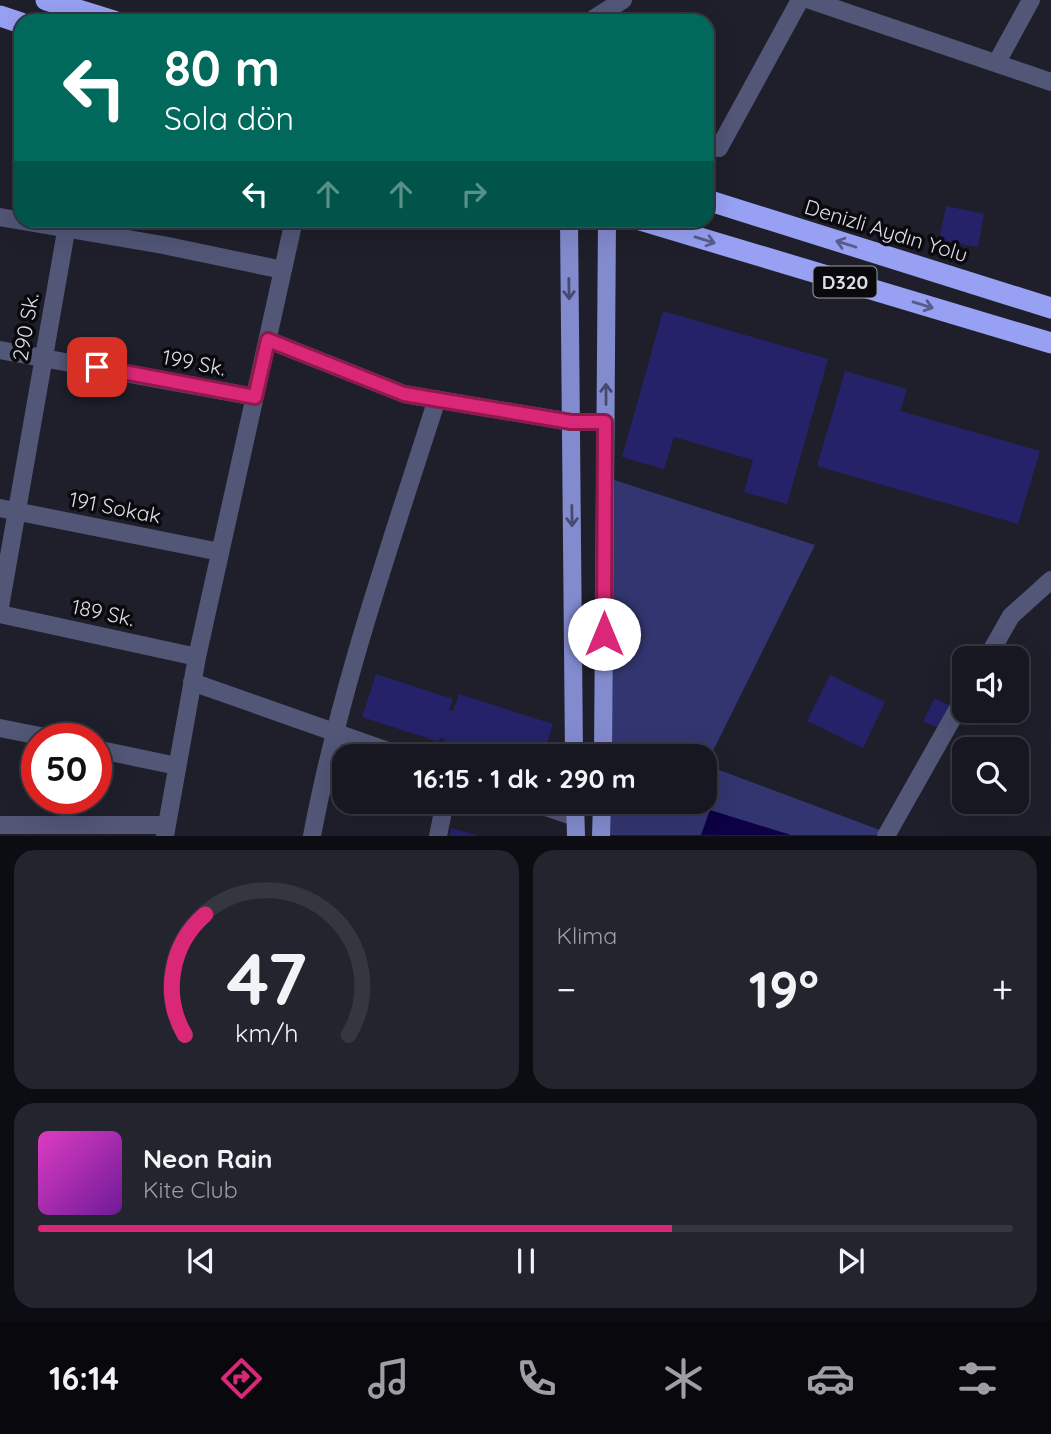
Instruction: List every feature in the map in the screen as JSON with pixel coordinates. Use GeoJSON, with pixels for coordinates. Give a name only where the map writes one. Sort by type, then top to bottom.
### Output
{"type":"FeatureCollection","features":[{"type":"Feature","properties":{"kind":"highway"},"geometry":{"type":"LineString","coordinates":[[46,0],[88,6]]}},
{"type":"Feature","properties":{"kind":"highway","name":"Denizli Aydın Yolu"},"geometry":{"type":"LineString","coordinates":[[714,202],[1051,308]]}},
{"type":"Feature","properties":{"kind":"highway","name":"D320"},"geometry":{"type":"LineString","coordinates":[[667,228],[1051,343]]}},
{"type":"Feature","properties":{"kind":"main road"},"geometry":{"type":"LineString","coordinates":[[569,228],[574,744]]}},
{"type":"Feature","properties":{"kind":"main road"},"geometry":{"type":"LineString","coordinates":[[603,744],[607,228]]}},
{"type":"Feature","properties":{"kind":"main road"},"geometry":{"type":"LineString","coordinates":[[601,835],[602,814]]}},
{"type":"Feature","properties":{"kind":"street"},"geometry":{"type":"LineString","coordinates":[[601,14],[623,0]]}},
{"type":"Feature","properties":{"kind":"street"},"geometry":{"type":"LineString","coordinates":[[719,148],[800,0]]}},
{"type":"Feature","properties":{"kind":"street"},"geometry":{"type":"LineString","coordinates":[[810,0],[1051,82]]}},
{"type":"Feature","properties":{"kind":"street"},"geometry":{"type":"LineString","coordinates":[[997,62],[1031,0]]}},
{"type":"Feature","properties":{"kind":"street","name":"290 Sk."},"geometry":{"type":"LineString","coordinates":[[0,607],[8,510],[44,357],[67,228]]}},
{"type":"Feature","properties":{"kind":"street"},"geometry":{"type":"LineString","coordinates":[[87,228],[284,270]]}},
{"type":"Feature","properties":{"kind":"street"},"geometry":{"type":"LineString","coordinates":[[0,825],[166,830],[197,657],[292,228]]}},
{"type":"Feature","properties":{"kind":"street"},"geometry":{"type":"LineString","coordinates":[[268,340],[404,394],[571,422],[605,422]]}},
{"type":"Feature","properties":{"kind":"street","name":"199 Sk."},"geometry":{"type":"LineString","coordinates":[[0,350],[255,397]]}},
{"type":"Feature","properties":{"kind":"street"},"geometry":{"type":"LineString","coordinates":[[312,835],[323,779],[356,656],[437,399]]}},
{"type":"Feature","properties":{"kind":"street","name":"191 Sokak"},"geometry":{"type":"LineString","coordinates":[[8,510],[220,552]]}},
{"type":"Feature","properties":{"kind":"street"},"geometry":{"type":"LineString","coordinates":[[994,646],[1010,616],[1051,580]]}},
{"type":"Feature","properties":{"kind":"street","name":"189 Sk."},"geometry":{"type":"LineString","coordinates":[[0,614],[197,657]]}},
{"type":"Feature","properties":{"kind":"street"},"geometry":{"type":"LineString","coordinates":[[192,682],[368,744]]}},
{"type":"Feature","properties":{"kind":"street"},"geometry":{"type":"LineString","coordinates":[[886,835],[952,719]]}},
{"type":"Feature","properties":{"kind":"street"},"geometry":{"type":"LineString","coordinates":[[0,727],[21,732]]}},
{"type":"Feature","properties":{"kind":"street"},"geometry":{"type":"LineString","coordinates":[[112,752],[177,766]]}},
{"type":"Feature","properties":{"kind":"street"},"geometry":{"type":"LineString","coordinates":[[438,835],[442,814]]}},
{"type":"Feature","properties":{"kind":"shaded area"},"geometry":{"type":"Polygon","coordinates":[[[605,477],[815,545],[716,744],[603,744],[605,477]]]}},
{"type":"Feature","properties":{"kind":"shaded area"},"geometry":{"type":"Polygon","coordinates":[[[717,769],[888,833],[886,835],[601,835],[602,814],[717,814],[717,769]]]}},
{"type":"Feature","properties":{"kind":"shaded area"},"geometry":{"type":"Polygon","coordinates":[[[717,812],[791,835],[701,835],[709,814],[717,812]]]}},
{"type":"Feature","properties":{"kind":"building"},"geometry":{"type":"Polygon","coordinates":[[[946,206],[984,214],[978,247],[939,240],[946,206]]]}},
{"type":"Feature","properties":{"kind":"building"},"geometry":{"type":"Polygon","coordinates":[[[663,311],[828,359],[787,504],[744,492],[753,460],[674,437],[664,469],[622,457],[663,311]]]}},
{"type":"Feature","properties":{"kind":"building"},"geometry":{"type":"Polygon","coordinates":[[[845,371],[907,389],[900,411],[1040,451],[1018,524],[817,466],[845,371]]]}},
{"type":"Feature","properties":{"kind":"building"},"geometry":{"type":"Polygon","coordinates":[[[376,674],[453,699],[449,710],[453,711],[459,694],[553,724],[547,744],[446,744],[443,743],[445,739],[440,738],[439,742],[362,717],[376,674]]]}},
{"type":"Feature","properties":{"kind":"building"},"geometry":{"type":"Polygon","coordinates":[[[830,675],[885,702],[863,748],[807,721],[830,675]]]}},
{"type":"Feature","properties":{"kind":"building"},"geometry":{"type":"Polygon","coordinates":[[[935,698],[952,707],[952,720],[945,731],[923,721],[935,698]]]}},
{"type":"Feature","properties":{"kind":"building"},"geometry":{"type":"Polygon","coordinates":[[[451,828],[477,835],[477,836],[449,836],[451,828]]]}},
{"type":"Feature","properties":{"kind":"route"},"geometry":{"type":"LineString","coordinates":[[97,367],[255,397],[268,340],[404,394],[571,422],[605,422],[604,634]]}}]}
